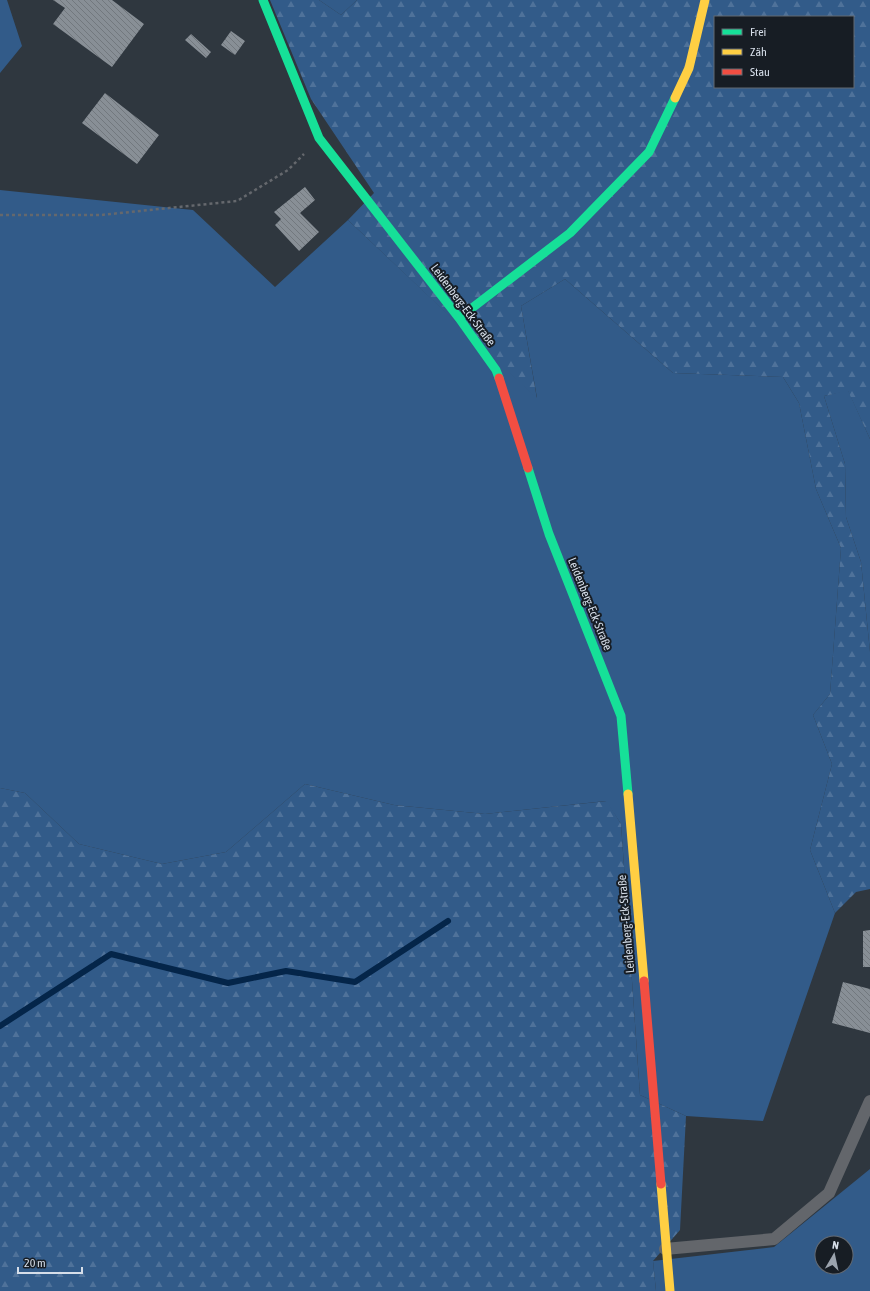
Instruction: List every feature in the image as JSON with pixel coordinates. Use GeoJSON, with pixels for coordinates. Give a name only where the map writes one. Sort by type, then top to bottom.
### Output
{"type":"FeatureCollection","features":[{"type":"Feature","properties":{"kind":"street","name":"Leidenberg-Eck-Straße"},"geometry":{"type":"LineString","coordinates":[[263,0],[319,138],[458,318],[496,370],[549,534],[621,716],[665,1249],[670,1291]]}},
{"type":"Feature","properties":{"kind":"street"},"geometry":{"type":"LineString","coordinates":[[458,318],[570,233],[649,152],[689,68],[705,0]]}},
{"type":"Feature","properties":{"kind":"lane"},"geometry":{"type":"LineString","coordinates":[[665,1249],[774,1239],[829,1194],[870,1101]]}},
{"type":"Feature","properties":{"kind":"path"},"geometry":{"type":"LineString","coordinates":[[0,215],[101,215],[237,201],[288,170],[319,138]]}},
{"type":"Feature","properties":{"kind":"green space"},"geometry":{"type":"Polygon","coordinates":[[[0,0],[7,0],[22,46],[0,73],[0,0]]]}},
{"type":"Feature","properties":{"kind":"green space"},"geometry":{"type":"Polygon","coordinates":[[[270,0],[319,0],[341,15],[357,0],[870,0],[870,439],[848,391],[824,396],[845,464],[846,517],[861,562],[870,652],[870,889],[856,892],[835,913],[810,850],[832,764],[813,715],[830,694],[841,548],[816,489],[799,403],[783,377],[673,373],[565,279],[521,306],[537,399],[348,220],[374,193],[311,99],[270,0]]]}},
{"type":"Feature","properties":{"kind":"green space"},"geometry":{"type":"Polygon","coordinates":[[[319,0],[357,0],[341,15],[319,0]]]}},
{"type":"Feature","properties":{"kind":"green space"},"geometry":{"type":"Polygon","coordinates":[[[0,190],[193,210],[275,287],[348,220],[537,398],[521,306],[565,279],[673,373],[783,377],[799,403],[816,489],[841,548],[830,694],[813,715],[832,764],[810,850],[835,913],[763,1121],[686,1116],[640,1095],[621,824],[606,801],[485,814],[394,805],[305,784],[226,852],[162,864],[79,844],[25,793],[0,788],[0,190]]]}},
{"type":"Feature","properties":{"kind":"green space"},"geometry":{"type":"Polygon","coordinates":[[[848,390],[870,439],[870,652],[861,562],[846,517],[845,464],[824,396],[848,390]]]}},
{"type":"Feature","properties":{"kind":"green space"},"geometry":{"type":"Polygon","coordinates":[[[305,784],[394,805],[485,814],[607,801],[621,824],[640,1095],[686,1116],[680,1230],[653,1261],[656,1291],[0,1291],[0,788],[25,793],[79,844],[162,864],[226,852],[305,784]]]}},
{"type":"Feature","properties":{"kind":"green space"},"geometry":{"type":"Polygon","coordinates":[[[870,1169],[870,1291],[656,1291],[653,1261],[774,1247],[870,1169]]]}},
{"type":"Feature","properties":{"kind":"building"},"geometry":{"type":"Polygon","coordinates":[[[53,0],[112,0],[144,24],[112,67],[53,24],[65,8],[53,0]]]}},
{"type":"Feature","properties":{"kind":"building"},"geometry":{"type":"Polygon","coordinates":[[[231,31],[245,41],[235,55],[221,45],[231,31]]]}},
{"type":"Feature","properties":{"kind":"building"},"geometry":{"type":"Polygon","coordinates":[[[191,34],[211,52],[206,58],[185,40],[191,34]]]}},
{"type":"Feature","properties":{"kind":"building"},"geometry":{"type":"Polygon","coordinates":[[[105,93],[159,135],[137,164],[82,123],[105,93]]]}},
{"type":"Feature","properties":{"kind":"building"},"geometry":{"type":"Polygon","coordinates":[[[305,187],[315,200],[300,213],[319,232],[299,251],[275,225],[281,219],[274,212],[305,187]]]}},
{"type":"Feature","properties":{"kind":"building"},"geometry":{"type":"Polygon","coordinates":[[[870,930],[870,967],[863,967],[863,931],[870,930]]]}},
{"type":"Feature","properties":{"kind":"building"},"geometry":{"type":"Polygon","coordinates":[[[843,982],[870,989],[870,1033],[832,1023],[843,982]]]}},
{"type":"Feature","properties":{"kind":"waterway"},"geometry":{"type":"LineString","coordinates":[[0,1026],[111,954],[228,983],[286,971],[355,982],[448,921]]}},
{"type":"Feature","properties":{"kind":"traffic: fast"},"geometry":{"type":"LineString","coordinates":[[263,0],[319,138],[459,318],[496,370],[499,378]]}},
{"type":"Feature","properties":{"kind":"traffic: fast"},"geometry":{"type":"LineString","coordinates":[[459,318],[570,233],[649,152],[675,98]]}},
{"type":"Feature","properties":{"kind":"traffic: fast"},"geometry":{"type":"LineString","coordinates":[[528,468],[549,534],[621,716],[628,794]]}},
{"type":"Feature","properties":{"kind":"traffic: slow"},"geometry":{"type":"LineString","coordinates":[[675,98],[689,68],[705,0]]}},
{"type":"Feature","properties":{"kind":"traffic: slow"},"geometry":{"type":"LineString","coordinates":[[628,794],[644,981]]}},
{"type":"Feature","properties":{"kind":"traffic: slow"},"geometry":{"type":"LineString","coordinates":[[661,1184],[670,1291]]}},
{"type":"Feature","properties":{"kind":"traffic: jam"},"geometry":{"type":"LineString","coordinates":[[499,378],[528,468]]}},
{"type":"Feature","properties":{"kind":"traffic: jam"},"geometry":{"type":"LineString","coordinates":[[644,981],[661,1184]]}}]}
